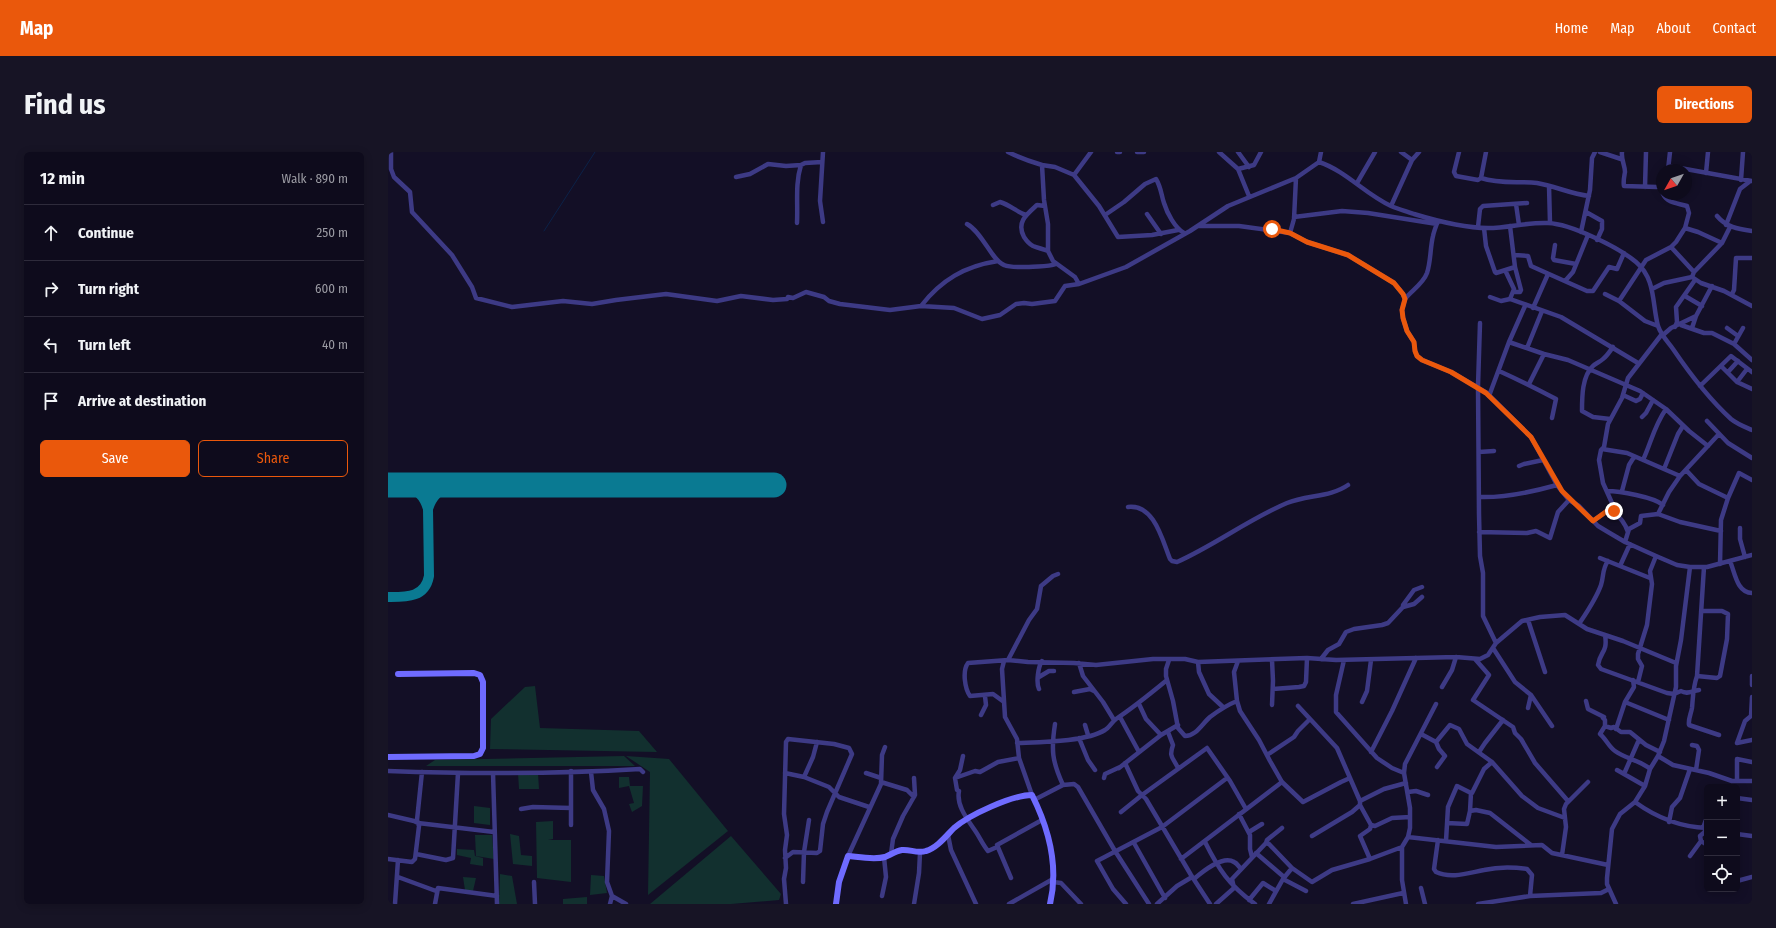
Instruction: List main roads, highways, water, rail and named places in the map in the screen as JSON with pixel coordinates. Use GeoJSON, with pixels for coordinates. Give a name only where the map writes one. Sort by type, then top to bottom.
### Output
{"type":"FeatureCollection","features":[{"type":"Feature","properties":{"kind":"waterway"},"geometry":{"type":"LineString","coordinates":[[544,231],[595,152]]}}]}
